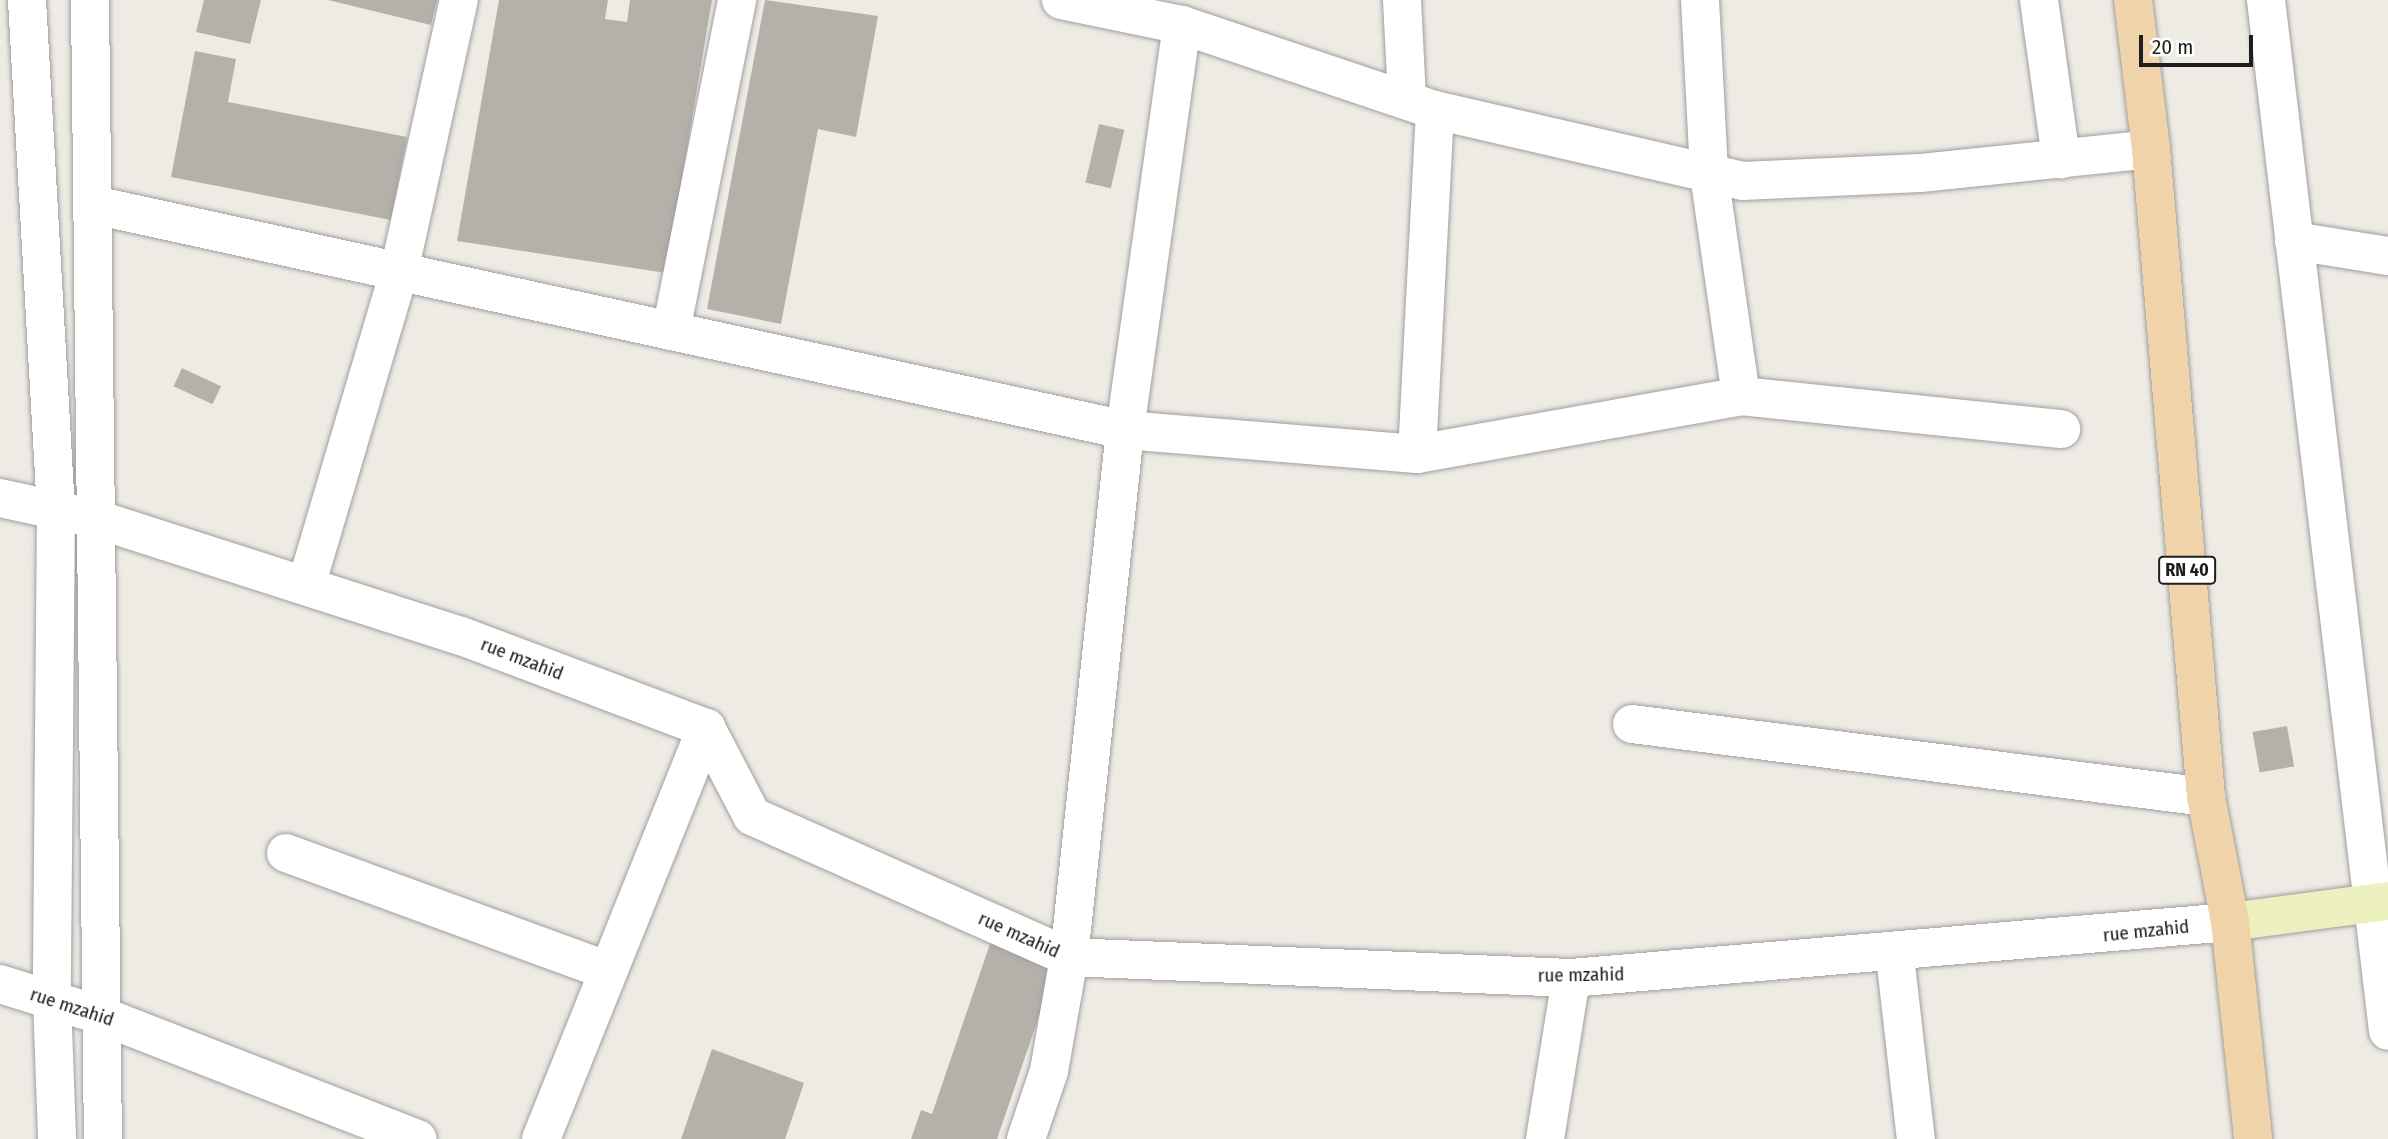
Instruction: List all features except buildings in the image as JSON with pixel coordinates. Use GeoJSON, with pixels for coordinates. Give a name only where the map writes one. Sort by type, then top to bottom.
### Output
{"type":"FeatureCollection","features":[{"type":"Feature","properties":{"kind":"main road","name":"RN 40"},"geometry":{"type":"LineString","coordinates":[[2133,0],[2151,149],[2206,797],[2230,922],[2253,1139]]}},
{"type":"Feature","properties":{"kind":"street"},"geometry":{"type":"LineString","coordinates":[[27,0],[56,510],[52,1000],[57,1139]]}},
{"type":"Feature","properties":{"kind":"street"},"geometry":{"type":"LineString","coordinates":[[90,0],[94,205],[97,1014],[103,1139]]}},
{"type":"Feature","properties":{"kind":"street"},"geometry":{"type":"LineString","coordinates":[[306,586],[399,272],[459,0]]}},
{"type":"Feature","properties":{"kind":"street"},"geometry":{"type":"LineString","coordinates":[[671,331],[737,0]]}},
{"type":"Feature","properties":{"kind":"street"},"geometry":{"type":"LineString","coordinates":[[1061,0],[1182,25],[1421,105],[1709,173],[1756,181],[2061,159],[2151,149]]}},
{"type":"Feature","properties":{"kind":"street"},"geometry":{"type":"LineString","coordinates":[[1402,0],[1421,105],[1417,454]]}},
{"type":"Feature","properties":{"kind":"street"},"geometry":{"type":"LineString","coordinates":[[1700,0],[1709,173],[1741,396]]}},
{"type":"Feature","properties":{"kind":"street"},"geometry":{"type":"LineString","coordinates":[[2039,0],[2061,159]]}},
{"type":"Feature","properties":{"kind":"street"},"geometry":{"type":"LineString","coordinates":[[2266,0],[2294,241],[2383,902],[2388,1031]]}},
{"type":"Feature","properties":{"kind":"street"},"geometry":{"type":"LineString","coordinates":[[1026,1139],[1049,1071],[1069,957],[1125,430],[1182,25]]}},
{"type":"Feature","properties":{"kind":"street"},"geometry":{"type":"LineString","coordinates":[[94,205],[1125,430],[1417,454],[1741,396],[2061,429]]}},
{"type":"Feature","properties":{"kind":"street"},"geometry":{"type":"LineString","coordinates":[[2294,241],[2388,256]]}},
{"type":"Feature","properties":{"kind":"street","name":"rue mzahid"},"geometry":{"type":"LineString","coordinates":[[0,498],[96,519],[461,636],[706,728],[752,816],[1069,957],[1571,978],[1895,956],[2230,922]]}},
{"type":"Feature","properties":{"kind":"street"},"geometry":{"type":"LineString","coordinates":[[1632,724],[2206,797]]}},
{"type":"Feature","properties":{"kind":"street"},"geometry":{"type":"LineString","coordinates":[[541,1139],[706,728]]}},
{"type":"Feature","properties":{"kind":"street"},"geometry":{"type":"LineString","coordinates":[[286,853],[608,971]]}},
{"type":"Feature","properties":{"kind":"street"},"geometry":{"type":"LineString","coordinates":[[2230,922],[2383,902]]}},
{"type":"Feature","properties":{"kind":"street"},"geometry":{"type":"LineString","coordinates":[[1895,956],[1916,1139]]}},
{"type":"Feature","properties":{"kind":"street"},"geometry":{"type":"LineString","coordinates":[[1545,1139],[1571,978]]}},
{"type":"Feature","properties":{"kind":"street","name":"rue mzahid"},"geometry":{"type":"LineString","coordinates":[[0,984],[97,1014],[418,1139]]}}]}
